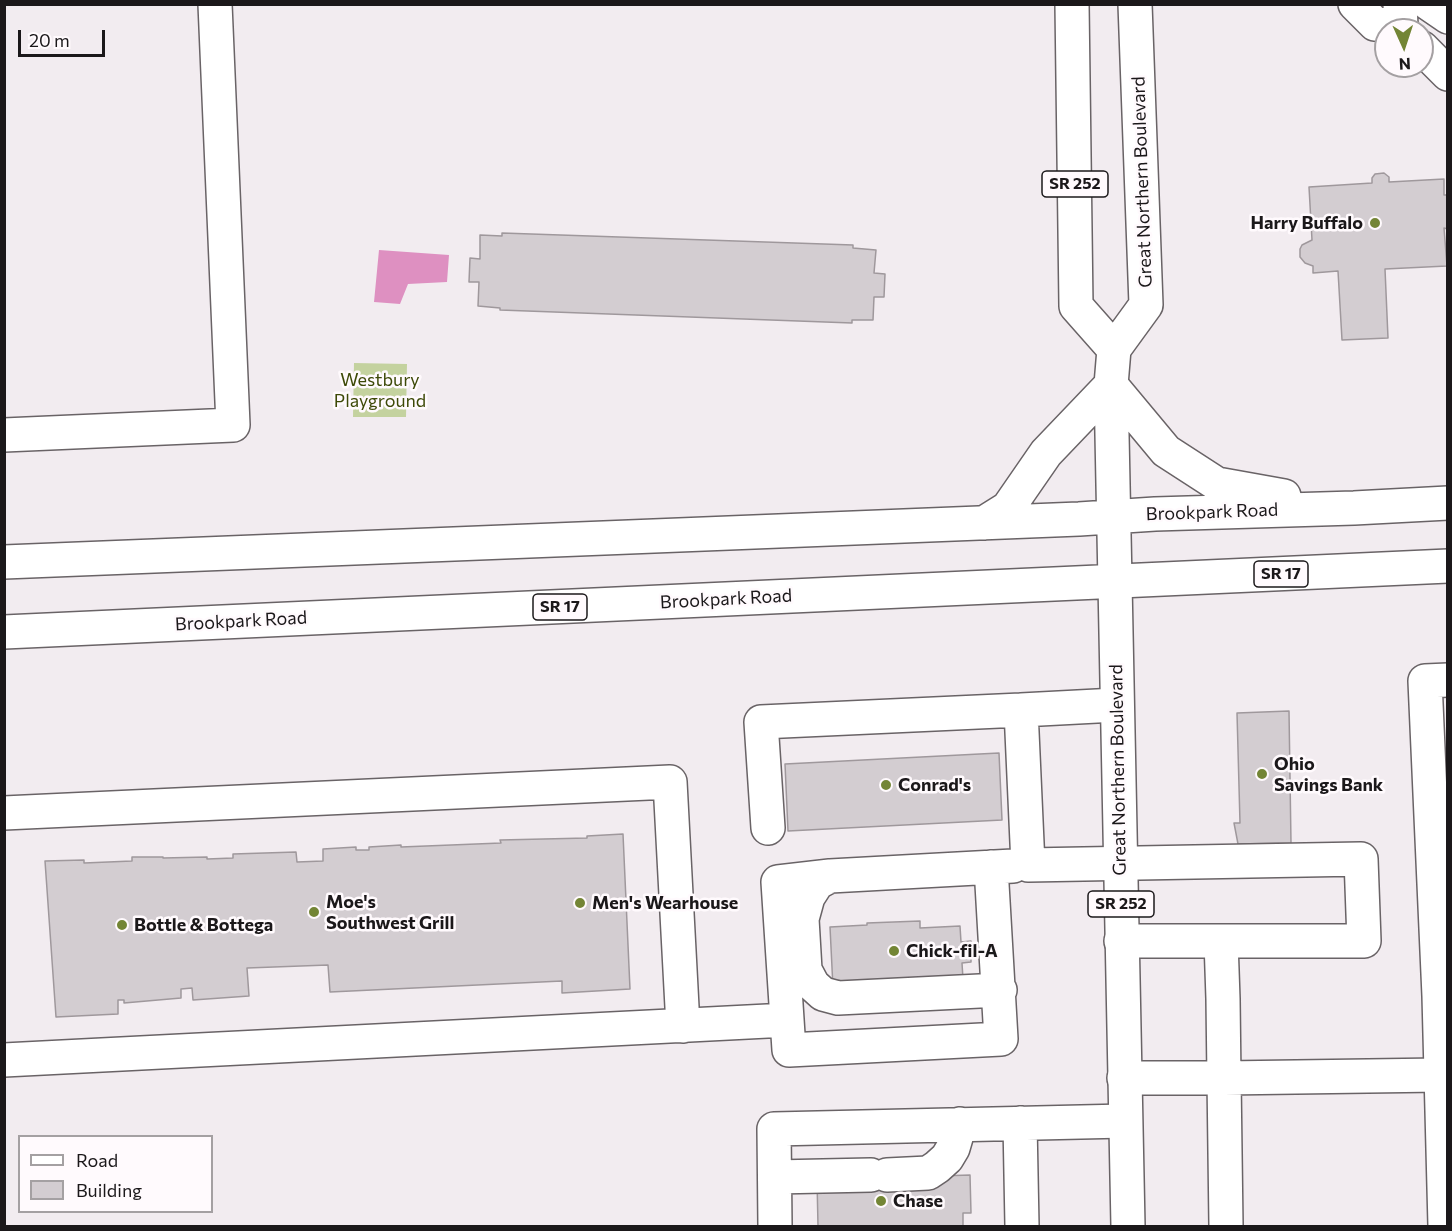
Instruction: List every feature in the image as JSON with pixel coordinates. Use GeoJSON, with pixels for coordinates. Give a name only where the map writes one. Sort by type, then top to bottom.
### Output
{"type":"FeatureCollection","features":[{"type":"Feature","properties":{"kind":"main road"},"geometry":{"type":"LineString","coordinates":[[4,435],[232,425],[215,4]]}},
{"type":"Feature","properties":{"kind":"main road","name":"SR 252"},"geometry":{"type":"LineString","coordinates":[[1072,4],[1076,306],[1114,349]]}},
{"type":"Feature","properties":{"kind":"main road","name":"Great Northern Boulevard"},"geometry":{"type":"LineString","coordinates":[[1128,1227],[1116,705],[1112,385],[1114,349],[1146,305],[1135,4]]}},
{"type":"Feature","properties":{"kind":"main road"},"geometry":{"type":"LineString","coordinates":[[1355,4],[1374,23]]}},
{"type":"Feature","properties":{"kind":"main road"},"geometry":{"type":"LineString","coordinates":[[1429,4],[1448,17]]}},
{"type":"Feature","properties":{"kind":"main road"},"geometry":{"type":"LineString","coordinates":[[1434,58],[1448,74]]}},
{"type":"Feature","properties":{"kind":"main road"},"geometry":{"type":"LineString","coordinates":[[984,523],[1008,508],[1046,453],[1112,385],[1166,451],[1217,484],[1354,508]]}},
{"type":"Feature","properties":{"kind":"main road","name":"Brookpark Road"},"geometry":{"type":"LineString","coordinates":[[4,562],[1354,508],[1448,502]]}},
{"type":"Feature","properties":{"kind":"main road","name":"Brookpark Road"},"geometry":{"type":"LineString","coordinates":[[4,632],[1448,566]]}},
{"type":"Feature","properties":{"kind":"main road"},"geometry":{"type":"LineString","coordinates":[[1445,1227],[1425,681],[1448,680]]}},
{"type":"Feature","properties":{"kind":"main road"},"geometry":{"type":"LineString","coordinates":[[768,828],[761,722],[1116,705]]}},
{"type":"Feature","properties":{"kind":"main road"},"geometry":{"type":"LineString","coordinates":[[1021,710],[1028,865]]}},
{"type":"Feature","properties":{"kind":"main road"},"geometry":{"type":"LineString","coordinates":[[4,813],[670,782],[683,1026]]}},
{"type":"Feature","properties":{"kind":"main road"},"geometry":{"type":"LineString","coordinates":[[991,867],[1000,990],[1001,1039],[789,1050],[778,882],[830,876],[991,867],[1028,865],[1361,859],[1364,941],[1121,941]]}},
{"type":"Feature","properties":{"kind":"main road"},"geometry":{"type":"LineString","coordinates":[[830,876],[816,884],[808,897],[802,919],[805,970],[813,985],[823,994],[837,998],[1000,990]]}},
{"type":"Feature","properties":{"kind":"main road"},"geometry":{"type":"LineString","coordinates":[[1221,941],[1226,1227]]}},
{"type":"Feature","properties":{"kind":"main road"},"geometry":{"type":"LineString","coordinates":[[4,1060],[787,1020]]}},
{"type":"Feature","properties":{"kind":"main road"},"geometry":{"type":"LineString","coordinates":[[1124,1078],[1440,1075]]}},
{"type":"Feature","properties":{"kind":"main road"},"geometry":{"type":"LineString","coordinates":[[776,1227],[774,1129],[1125,1121]]}},
{"type":"Feature","properties":{"kind":"main road"},"geometry":{"type":"LineString","coordinates":[[1020,1123],[1022,1227]]}},
{"type":"Feature","properties":{"kind":"main road"},"geometry":{"type":"LineString","coordinates":[[775,1177],[928,1173],[937,1167],[953,1148],[960,1124]]}},
{"type":"Feature","properties":{"kind":"green space","name":"Westbury Playground"},"geometry":{"type":"Polygon","coordinates":[[[354,363],[407,364],[406,417],[353,417],[354,363]]]}},
{"type":"Feature","properties":{"kind":"shaded area"},"geometry":{"type":"Polygon","coordinates":[[[379,250],[449,255],[447,282],[408,284],[400,304],[374,302],[379,250]]]}},
{"type":"Feature","properties":{"kind":"building"},"geometry":{"type":"Polygon","coordinates":[[[1384,173],[1389,177],[1389,182],[1444,179],[1444,195],[1448,195],[1448,229],[1444,228],[1447,266],[1385,269],[1388,338],[1342,340],[1338,271],[1313,273],[1313,266],[1305,263],[1300,257],[1302,245],[1312,240],[1309,187],[1372,183],[1375,174],[1384,173]]]}},
{"type":"Feature","properties":{"kind":"building"},"geometry":{"type":"Polygon","coordinates":[[[502,233],[853,245],[853,248],[876,250],[874,273],[885,274],[884,297],[874,297],[873,320],[852,320],[852,323],[500,310],[500,308],[478,306],[479,282],[469,282],[470,258],[480,259],[480,235],[502,236],[502,233]]]}},
{"type":"Feature","properties":{"kind":"building"},"geometry":{"type":"Polygon","coordinates":[[[1289,711],[1291,843],[1238,844],[1234,823],[1240,823],[1237,713],[1289,711]]]}},
{"type":"Feature","properties":{"kind":"building"},"geometry":{"type":"Polygon","coordinates":[[[999,753],[1002,820],[788,831],[785,764],[999,753]]]}},
{"type":"Feature","properties":{"kind":"building"},"geometry":{"type":"Polygon","coordinates":[[[623,834],[630,989],[562,993],[562,981],[330,992],[328,965],[247,968],[249,996],[193,1000],[192,988],[181,989],[181,998],[124,1003],[124,1000],[118,1000],[118,1014],[56,1017],[45,861],[84,860],[84,863],[132,861],[132,857],[207,857],[207,859],[233,858],[233,854],[296,852],[297,862],[323,861],[323,849],[356,847],[356,850],[369,850],[369,847],[501,843],[500,840],[587,838],[587,836],[623,834]]]}},
{"type":"Feature","properties":{"kind":"building"},"geometry":{"type":"Polygon","coordinates":[[[920,921],[920,928],[960,926],[961,942],[971,941],[971,962],[962,963],[963,979],[833,988],[830,927],[920,921]]]}},
{"type":"Feature","properties":{"kind":"building"},"geometry":{"type":"Polygon","coordinates":[[[970,1175],[971,1213],[963,1213],[963,1226],[818,1226],[817,1180],[970,1175]]]}},
{"type":"Feature","properties":{"kind":"place","name":"Harry Buffalo"},"geometry":{"type":"Point","coordinates":[1375,223]}},
{"type":"Feature","properties":{"kind":"place","name":"Ohio Savings Bank"},"geometry":{"type":"Point","coordinates":[1262,774]}},
{"type":"Feature","properties":{"kind":"place","name":"Conrad's"},"geometry":{"type":"Point","coordinates":[886,785]}},
{"type":"Feature","properties":{"kind":"place","name":"Men's Wearhouse"},"geometry":{"type":"Point","coordinates":[580,903]}},
{"type":"Feature","properties":{"kind":"place","name":"Moe's Southwest Grill"},"geometry":{"type":"Point","coordinates":[314,912]}},
{"type":"Feature","properties":{"kind":"place","name":"Bottle & Bottega"},"geometry":{"type":"Point","coordinates":[122,925]}},
{"type":"Feature","properties":{"kind":"place","name":"Chick-fil-A"},"geometry":{"type":"Point","coordinates":[894,951]}},
{"type":"Feature","properties":{"kind":"place","name":"Chase"},"geometry":{"type":"Point","coordinates":[881,1201]}}]}
